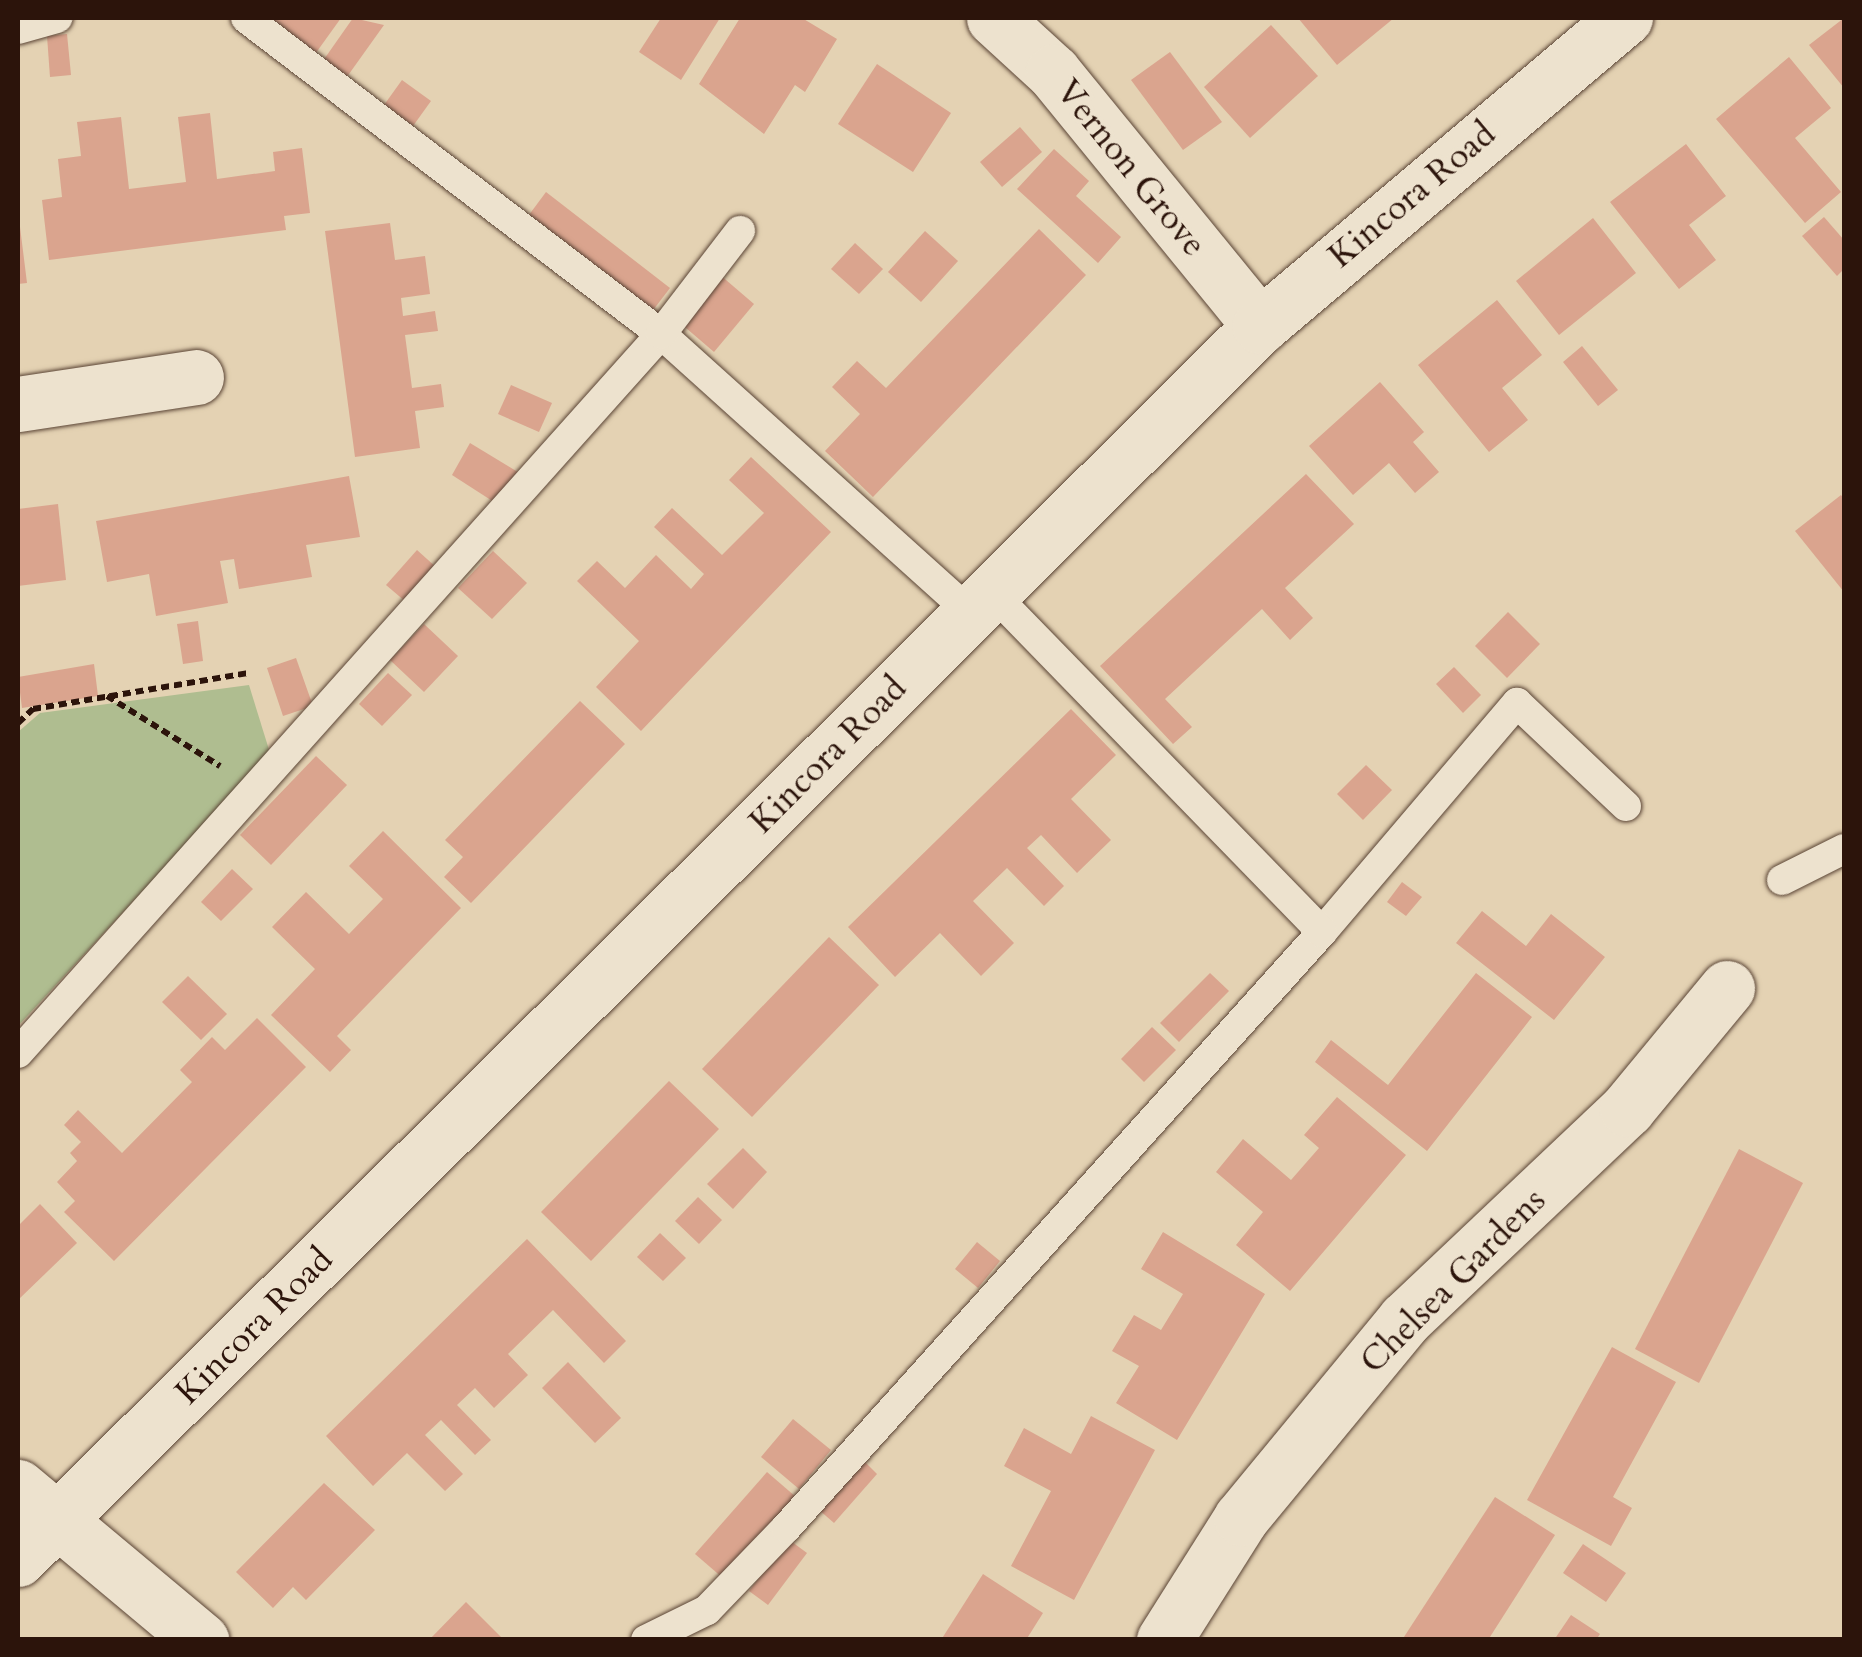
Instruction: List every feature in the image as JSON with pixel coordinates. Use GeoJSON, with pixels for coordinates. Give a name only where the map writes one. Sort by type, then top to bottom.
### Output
{"type":"FeatureCollection","features":[{"type":"Feature","properties":{"kind":"street","name":"Vernon Grove"},"geometry":{"type":"LineString","coordinates":[[994,18],[1053,72],[1260,326]]}},
{"type":"Feature","properties":{"kind":"street","name":"Kincora Road"},"geometry":{"type":"LineString","coordinates":[[18,1559],[1260,326],[1625,18]]}},
{"type":"Feature","properties":{"kind":"street"},"geometry":{"type":"LineString","coordinates":[[18,404],[196,377]]}},
{"type":"Feature","properties":{"kind":"street","name":"Chelsea Gardens"},"geometry":{"type":"LineString","coordinates":[[1164,1640],[1241,1518],[1405,1319],[1627,1109],[1727,988]]}},
{"type":"Feature","properties":{"kind":"street"},"geometry":{"type":"LineString","coordinates":[[18,1487],[201,1640]]}},
{"type":"Feature","properties":{"kind":"lane"},"geometry":{"type":"LineString","coordinates":[[18,29],[57,18]]}},
{"type":"Feature","properties":{"kind":"lane"},"geometry":{"type":"LineString","coordinates":[[246,18],[662,334],[982,603],[1322,932]]}},
{"type":"Feature","properties":{"kind":"lane"},"geometry":{"type":"LineString","coordinates":[[18,1053],[259,790],[662,334],[740,231]]}},
{"type":"Feature","properties":{"kind":"lane"},"geometry":{"type":"LineString","coordinates":[[646,1640],[706,1610],[786,1528],[1322,932],[1517,703],[1626,806]]}},
{"type":"Feature","properties":{"kind":"lane"},"geometry":{"type":"LineString","coordinates":[[1782,880],[1844,849]]}},
{"type":"Feature","properties":{"kind":"path"},"geometry":{"type":"LineString","coordinates":[[18,723],[33,709],[249,673]]}},
{"type":"Feature","properties":{"kind":"path"},"geometry":{"type":"LineString","coordinates":[[106,695],[259,790]]}},
{"type":"Feature","properties":{"kind":"green space"},"geometry":{"type":"Polygon","coordinates":[[[249,685],[270,753],[18,1026],[18,732],[40,713],[249,685]]]}},
{"type":"Feature","properties":{"kind":"building"},"geometry":{"type":"Polygon","coordinates":[[[270,18],[341,18],[313,57],[266,23],[270,18]]]}},
{"type":"Feature","properties":{"kind":"building"},"geometry":{"type":"Polygon","coordinates":[[[353,18],[384,25],[344,81],[320,65],[353,18]]]}},
{"type":"Feature","properties":{"kind":"building"},"geometry":{"type":"Polygon","coordinates":[[[661,18],[720,18],[681,80],[639,52],[661,18]]]}},
{"type":"Feature","properties":{"kind":"building"},"geometry":{"type":"Polygon","coordinates":[[[740,18],[802,18],[837,39],[805,92],[795,85],[764,134],[699,84],[740,18]]]}},
{"type":"Feature","properties":{"kind":"building"},"geometry":{"type":"Polygon","coordinates":[[[1298,18],[1394,18],[1337,65],[1298,18]]]}},
{"type":"Feature","properties":{"kind":"building"},"geometry":{"type":"Polygon","coordinates":[[[1844,18],[1844,88],[1809,45],[1844,18]]]}},
{"type":"Feature","properties":{"kind":"building"},"geometry":{"type":"Polygon","coordinates":[[[1271,25],[1318,76],[1250,138],[1204,87],[1271,25]]]}},
{"type":"Feature","properties":{"kind":"building"},"geometry":{"type":"Polygon","coordinates":[[[67,34],[71,75],[50,77],[47,36],[67,34]]]}},
{"type":"Feature","properties":{"kind":"building"},"geometry":{"type":"Polygon","coordinates":[[[1170,52],[1222,122],[1183,150],[1131,80],[1170,52]]]}},
{"type":"Feature","properties":{"kind":"building"},"geometry":{"type":"Polygon","coordinates":[[[1789,57],[1831,108],[1795,138],[1841,192],[1805,223],[1716,119],[1789,57]]]}},
{"type":"Feature","properties":{"kind":"building"},"geometry":{"type":"Polygon","coordinates":[[[877,64],[951,113],[913,172],[838,124],[877,64]]]}},
{"type":"Feature","properties":{"kind":"building"},"geometry":{"type":"Polygon","coordinates":[[[402,80],[431,101],[413,126],[384,105],[402,80]]]}},
{"type":"Feature","properties":{"kind":"building"},"geometry":{"type":"Polygon","coordinates":[[[210,113],[217,179],[275,171],[273,152],[302,148],[310,213],[284,216],[286,230],[49,260],[42,200],[62,197],[58,159],[81,156],[77,122],[121,117],[129,189],[186,182],[178,117],[210,113]]]}},
{"type":"Feature","properties":{"kind":"building"},"geometry":{"type":"Polygon","coordinates":[[[1020,127],[1042,152],[1002,187],[980,162],[1020,127]]]}},
{"type":"Feature","properties":{"kind":"building"},"geometry":{"type":"Polygon","coordinates":[[[1686,144],[1726,196],[1689,225],[1716,260],[1679,289],[1610,202],[1686,144]]]}},
{"type":"Feature","properties":{"kind":"building"},"geometry":{"type":"Polygon","coordinates":[[[1054,149],[1089,181],[1076,196],[1121,237],[1098,263],[1017,189],[1054,149]]]}},
{"type":"Feature","properties":{"kind":"building"},"geometry":{"type":"Polygon","coordinates":[[[546,192],[670,288],[647,318],[523,223],[546,192]]]}},
{"type":"Feature","properties":{"kind":"building"},"geometry":{"type":"Polygon","coordinates":[[[1824,217],[1844,240],[1844,269],[1837,276],[1802,236],[1824,217]]]}},
{"type":"Feature","properties":{"kind":"building"},"geometry":{"type":"Polygon","coordinates":[[[1593,218],[1636,273],[1559,335],[1516,281],[1593,218]]]}},
{"type":"Feature","properties":{"kind":"building"},"geometry":{"type":"Polygon","coordinates":[[[390,223],[395,260],[425,256],[430,294],[401,298],[403,316],[435,311],[438,331],[405,335],[412,388],[441,384],[444,407],[415,411],[420,448],[355,457],[325,231],[390,223]]]}},
{"type":"Feature","properties":{"kind":"building"},"geometry":{"type":"Polygon","coordinates":[[[18,228],[27,283],[18,284],[18,228]]]}},
{"type":"Feature","properties":{"kind":"building"},"geometry":{"type":"Polygon","coordinates":[[[1039,229],[1086,275],[873,497],[825,451],[860,414],[832,387],[857,361],[886,388],[1039,229]]]}},
{"type":"Feature","properties":{"kind":"building"},"geometry":{"type":"Polygon","coordinates":[[[925,231],[958,261],[921,302],[888,272],[925,231]]]}},
{"type":"Feature","properties":{"kind":"building"},"geometry":{"type":"Polygon","coordinates":[[[855,243],[883,269],[859,294],[831,269],[855,243]]]}},
{"type":"Feature","properties":{"kind":"building"},"geometry":{"type":"Polygon","coordinates":[[[719,274],[754,304],[714,352],[679,322],[719,274]]]}},
{"type":"Feature","properties":{"kind":"building"},"geometry":{"type":"Polygon","coordinates":[[[1497,300],[1542,355],[1502,388],[1528,420],[1489,452],[1418,365],[1497,300]]]}},
{"type":"Feature","properties":{"kind":"building"},"geometry":{"type":"Polygon","coordinates":[[[1582,346],[1618,390],[1598,406],[1563,362],[1582,346]]]}},
{"type":"Feature","properties":{"kind":"building"},"geometry":{"type":"Polygon","coordinates":[[[1380,382],[1424,432],[1413,442],[1439,472],[1415,493],[1389,463],[1353,495],[1309,446],[1380,382]]]}},
{"type":"Feature","properties":{"kind":"building"},"geometry":{"type":"Polygon","coordinates":[[[511,385],[552,403],[539,432],[498,414],[511,385]]]}},
{"type":"Feature","properties":{"kind":"building"},"geometry":{"type":"Polygon","coordinates":[[[470,443],[521,474],[497,504],[452,475],[470,443]]]}},
{"type":"Feature","properties":{"kind":"building"},"geometry":{"type":"Polygon","coordinates":[[[751,457],[831,532],[641,731],[596,687],[639,641],[577,581],[597,561],[625,588],[656,555],[691,589],[704,574],[654,527],[672,508],[722,555],[764,513],[729,480],[751,457]]]}},
{"type":"Feature","properties":{"kind":"building"},"geometry":{"type":"Polygon","coordinates":[[[1306,474],[1354,524],[1285,588],[1313,618],[1290,640],[1262,609],[1165,699],[1192,727],[1173,744],[1100,666],[1306,474]]]}},
{"type":"Feature","properties":{"kind":"building"},"geometry":{"type":"Polygon","coordinates":[[[349,476],[360,537],[306,545],[312,577],[239,589],[234,559],[220,561],[228,603],[156,616],[149,574],[107,582],[96,521],[349,476]]]}},
{"type":"Feature","properties":{"kind":"building"},"geometry":{"type":"Polygon","coordinates":[[[1841,495],[1844,499],[1844,592],[1795,531],[1841,495]]]}},
{"type":"Feature","properties":{"kind":"building"},"geometry":{"type":"Polygon","coordinates":[[[58,504],[66,580],[18,586],[18,509],[58,504]]]}},
{"type":"Feature","properties":{"kind":"building"},"geometry":{"type":"Polygon","coordinates":[[[417,550],[437,568],[406,602],[386,585],[417,550]]]}},
{"type":"Feature","properties":{"kind":"building"},"geometry":{"type":"Polygon","coordinates":[[[493,551],[527,583],[492,619],[458,588],[493,551]]]}},
{"type":"Feature","properties":{"kind":"building"},"geometry":{"type":"Polygon","coordinates":[[[1508,612],[1540,644],[1507,678],[1475,646],[1508,612]]]}},
{"type":"Feature","properties":{"kind":"building"},"geometry":{"type":"Polygon","coordinates":[[[198,621],[203,661],[183,664],[177,624],[198,621]]]}},
{"type":"Feature","properties":{"kind":"building"},"geometry":{"type":"Polygon","coordinates":[[[424,624],[458,656],[424,692],[390,660],[424,624]]]}},
{"type":"Feature","properties":{"kind":"building"},"geometry":{"type":"Polygon","coordinates":[[[296,658],[313,706],[283,716],[267,668],[296,658]]]}},
{"type":"Feature","properties":{"kind":"building"},"geometry":{"type":"Polygon","coordinates":[[[94,664],[98,696],[22,708],[18,677],[94,664]]]}},
{"type":"Feature","properties":{"kind":"building"},"geometry":{"type":"Polygon","coordinates":[[[1454,667],[1481,695],[1463,713],[1436,684],[1454,667]]]}},
{"type":"Feature","properties":{"kind":"building"},"geometry":{"type":"Polygon","coordinates":[[[388,673],[412,695],[382,726],[359,704],[388,673]]]}},
{"type":"Feature","properties":{"kind":"building"},"geometry":{"type":"Polygon","coordinates":[[[580,701],[625,744],[471,903],[444,877],[463,857],[445,840],[580,701]]]}},
{"type":"Feature","properties":{"kind":"building"},"geometry":{"type":"Polygon","coordinates":[[[1071,709],[1116,755],[1071,799],[1111,840],[1077,873],[1041,835],[1027,848],[1064,886],[1044,906],[1007,868],[973,901],[1014,943],[981,976],[940,933],[895,977],[848,927],[1071,709]]]}},
{"type":"Feature","properties":{"kind":"building"},"geometry":{"type":"Polygon","coordinates":[[[316,756],[347,785],[271,865],[240,835],[316,756]]]}},
{"type":"Feature","properties":{"kind":"building"},"geometry":{"type":"Polygon","coordinates":[[[1366,765],[1392,790],[1363,820],[1337,794],[1366,765]]]}},
{"type":"Feature","properties":{"kind":"building"},"geometry":{"type":"Polygon","coordinates":[[[383,831],[461,908],[337,1036],[351,1050],[330,1072],[271,1015],[315,969],[272,927],[306,892],[349,934],[383,899],[349,866],[383,831]]]}},
{"type":"Feature","properties":{"kind":"building"},"geometry":{"type":"Polygon","coordinates":[[[232,869],[253,889],[221,921],[201,902],[232,869]]]}},
{"type":"Feature","properties":{"kind":"building"},"geometry":{"type":"Polygon","coordinates":[[[1402,882],[1422,897],[1406,916],[1387,902],[1402,882]]]}},
{"type":"Feature","properties":{"kind":"building"},"geometry":{"type":"Polygon","coordinates":[[[1482,911],[1526,946],[1551,914],[1605,957],[1554,1020],[1456,943],[1482,911]]]}},
{"type":"Feature","properties":{"kind":"building"},"geometry":{"type":"Polygon","coordinates":[[[829,937],[879,985],[752,1117],[702,1069],[829,937]]]}},
{"type":"Feature","properties":{"kind":"building"},"geometry":{"type":"Polygon","coordinates":[[[1210,973],[1229,991],[1179,1042],[1160,1023],[1210,973]]]}},
{"type":"Feature","properties":{"kind":"building"},"geometry":{"type":"Polygon","coordinates":[[[1476,973],[1532,1017],[1427,1151],[1315,1062],[1331,1040],[1388,1085],[1476,973]]]}},
{"type":"Feature","properties":{"kind":"building"},"geometry":{"type":"Polygon","coordinates":[[[188,976],[227,1014],[201,1040],[162,1002],[188,976]]]}},
{"type":"Feature","properties":{"kind":"building"},"geometry":{"type":"Polygon","coordinates":[[[257,1018],[306,1067],[114,1261],[64,1212],[75,1201],[57,1182],[77,1161],[70,1153],[81,1142],[64,1125],[78,1110],[122,1153],[192,1082],[180,1070],[212,1037],[225,1050],[257,1018]]]}},
{"type":"Feature","properties":{"kind":"building"},"geometry":{"type":"Polygon","coordinates":[[[1152,1027],[1176,1050],[1144,1082],[1121,1059],[1152,1027]]]}},
{"type":"Feature","properties":{"kind":"building"},"geometry":{"type":"Polygon","coordinates":[[[669,1081],[719,1129],[591,1261],[541,1212],[669,1081]]]}},
{"type":"Feature","properties":{"kind":"building"},"geometry":{"type":"Polygon","coordinates":[[[1337,1097],[1406,1155],[1290,1291],[1236,1245],[1263,1212],[1216,1172],[1243,1139],[1291,1180],[1319,1148],[1304,1135],[1337,1097]]]}},
{"type":"Feature","properties":{"kind":"building"},"geometry":{"type":"Polygon","coordinates":[[[743,1148],[767,1172],[733,1209],[707,1184],[743,1148]]]}},
{"type":"Feature","properties":{"kind":"building"},"geometry":{"type":"Polygon","coordinates":[[[1739,1149],[1803,1183],[1699,1383],[1635,1349],[1739,1149]]]}},
{"type":"Feature","properties":{"kind":"building"},"geometry":{"type":"Polygon","coordinates":[[[698,1197],[722,1220],[699,1244],[675,1221],[698,1197]]]}},
{"type":"Feature","properties":{"kind":"building"},"geometry":{"type":"Polygon","coordinates":[[[40,1204],[77,1243],[18,1300],[18,1226],[40,1204]]]}},
{"type":"Feature","properties":{"kind":"building"},"geometry":{"type":"Polygon","coordinates":[[[1163,1232],[1265,1294],[1177,1440],[1116,1403],[1139,1366],[1112,1351],[1134,1315],[1161,1330],[1183,1294],[1141,1269],[1163,1232]]]}},
{"type":"Feature","properties":{"kind":"building"},"geometry":{"type":"Polygon","coordinates":[[[660,1233],[686,1258],[663,1281],[637,1257],[660,1233]]]}},
{"type":"Feature","properties":{"kind":"building"},"geometry":{"type":"Polygon","coordinates":[[[527,1239],[626,1341],[604,1363],[553,1310],[508,1354],[528,1375],[494,1408],[475,1388],[457,1405],[491,1440],[475,1455],[441,1420],[425,1435],[463,1474],[445,1491],[407,1453],[373,1486],[326,1436],[527,1239]]]}},
{"type":"Feature","properties":{"kind":"building"},"geometry":{"type":"Polygon","coordinates":[[[977,1242],[1000,1261],[978,1288],[955,1269],[977,1242]]]}},
{"type":"Feature","properties":{"kind":"building"},"geometry":{"type":"Polygon","coordinates":[[[1612,1347],[1676,1382],[1613,1497],[1632,1508],[1611,1546],[1527,1500],[1612,1347]]]}},
{"type":"Feature","properties":{"kind":"building"},"geometry":{"type":"Polygon","coordinates":[[[568,1362],[621,1418],[595,1443],[542,1388],[568,1362]]]}},
{"type":"Feature","properties":{"kind":"building"},"geometry":{"type":"Polygon","coordinates":[[[1091,1416],[1155,1450],[1074,1600],[1011,1566],[1051,1491],[1004,1466],[1024,1428],[1071,1454],[1091,1416]]]}},
{"type":"Feature","properties":{"kind":"building"},"geometry":{"type":"Polygon","coordinates":[[[793,1419],[831,1450],[799,1489],[761,1457],[793,1419]]]}},
{"type":"Feature","properties":{"kind":"building"},"geometry":{"type":"Polygon","coordinates":[[[863,1460],[877,1474],[834,1523],[818,1509],[863,1460]]]}},
{"type":"Feature","properties":{"kind":"building"},"geometry":{"type":"Polygon","coordinates":[[[767,1472],[796,1497],[724,1579],[695,1554],[767,1472]]]}},
{"type":"Feature","properties":{"kind":"building"},"geometry":{"type":"Polygon","coordinates":[[[324,1483],[375,1530],[306,1600],[293,1587],[273,1608],[236,1572],[324,1483]]]}},
{"type":"Feature","properties":{"kind":"building"},"geometry":{"type":"Polygon","coordinates":[[[1495,1497],[1555,1535],[1488,1640],[1402,1640],[1495,1497]]]}},
{"type":"Feature","properties":{"kind":"building"},"geometry":{"type":"Polygon","coordinates":[[[788,1539],[807,1553],[768,1605],[749,1591],[788,1539]]]}},
{"type":"Feature","properties":{"kind":"building"},"geometry":{"type":"Polygon","coordinates":[[[1583,1544],[1626,1573],[1606,1602],[1563,1573],[1583,1544]]]}},
{"type":"Feature","properties":{"kind":"building"},"geometry":{"type":"Polygon","coordinates":[[[983,1574],[1043,1613],[1026,1640],[941,1640],[983,1574]]]}},
{"type":"Feature","properties":{"kind":"building"},"geometry":{"type":"Polygon","coordinates":[[[466,1602],[504,1640],[429,1640],[466,1602]]]}},
{"type":"Feature","properties":{"kind":"building"},"geometry":{"type":"Polygon","coordinates":[[[1571,1615],[1600,1634],[1596,1640],[1554,1640],[1571,1615]]]}}]}
